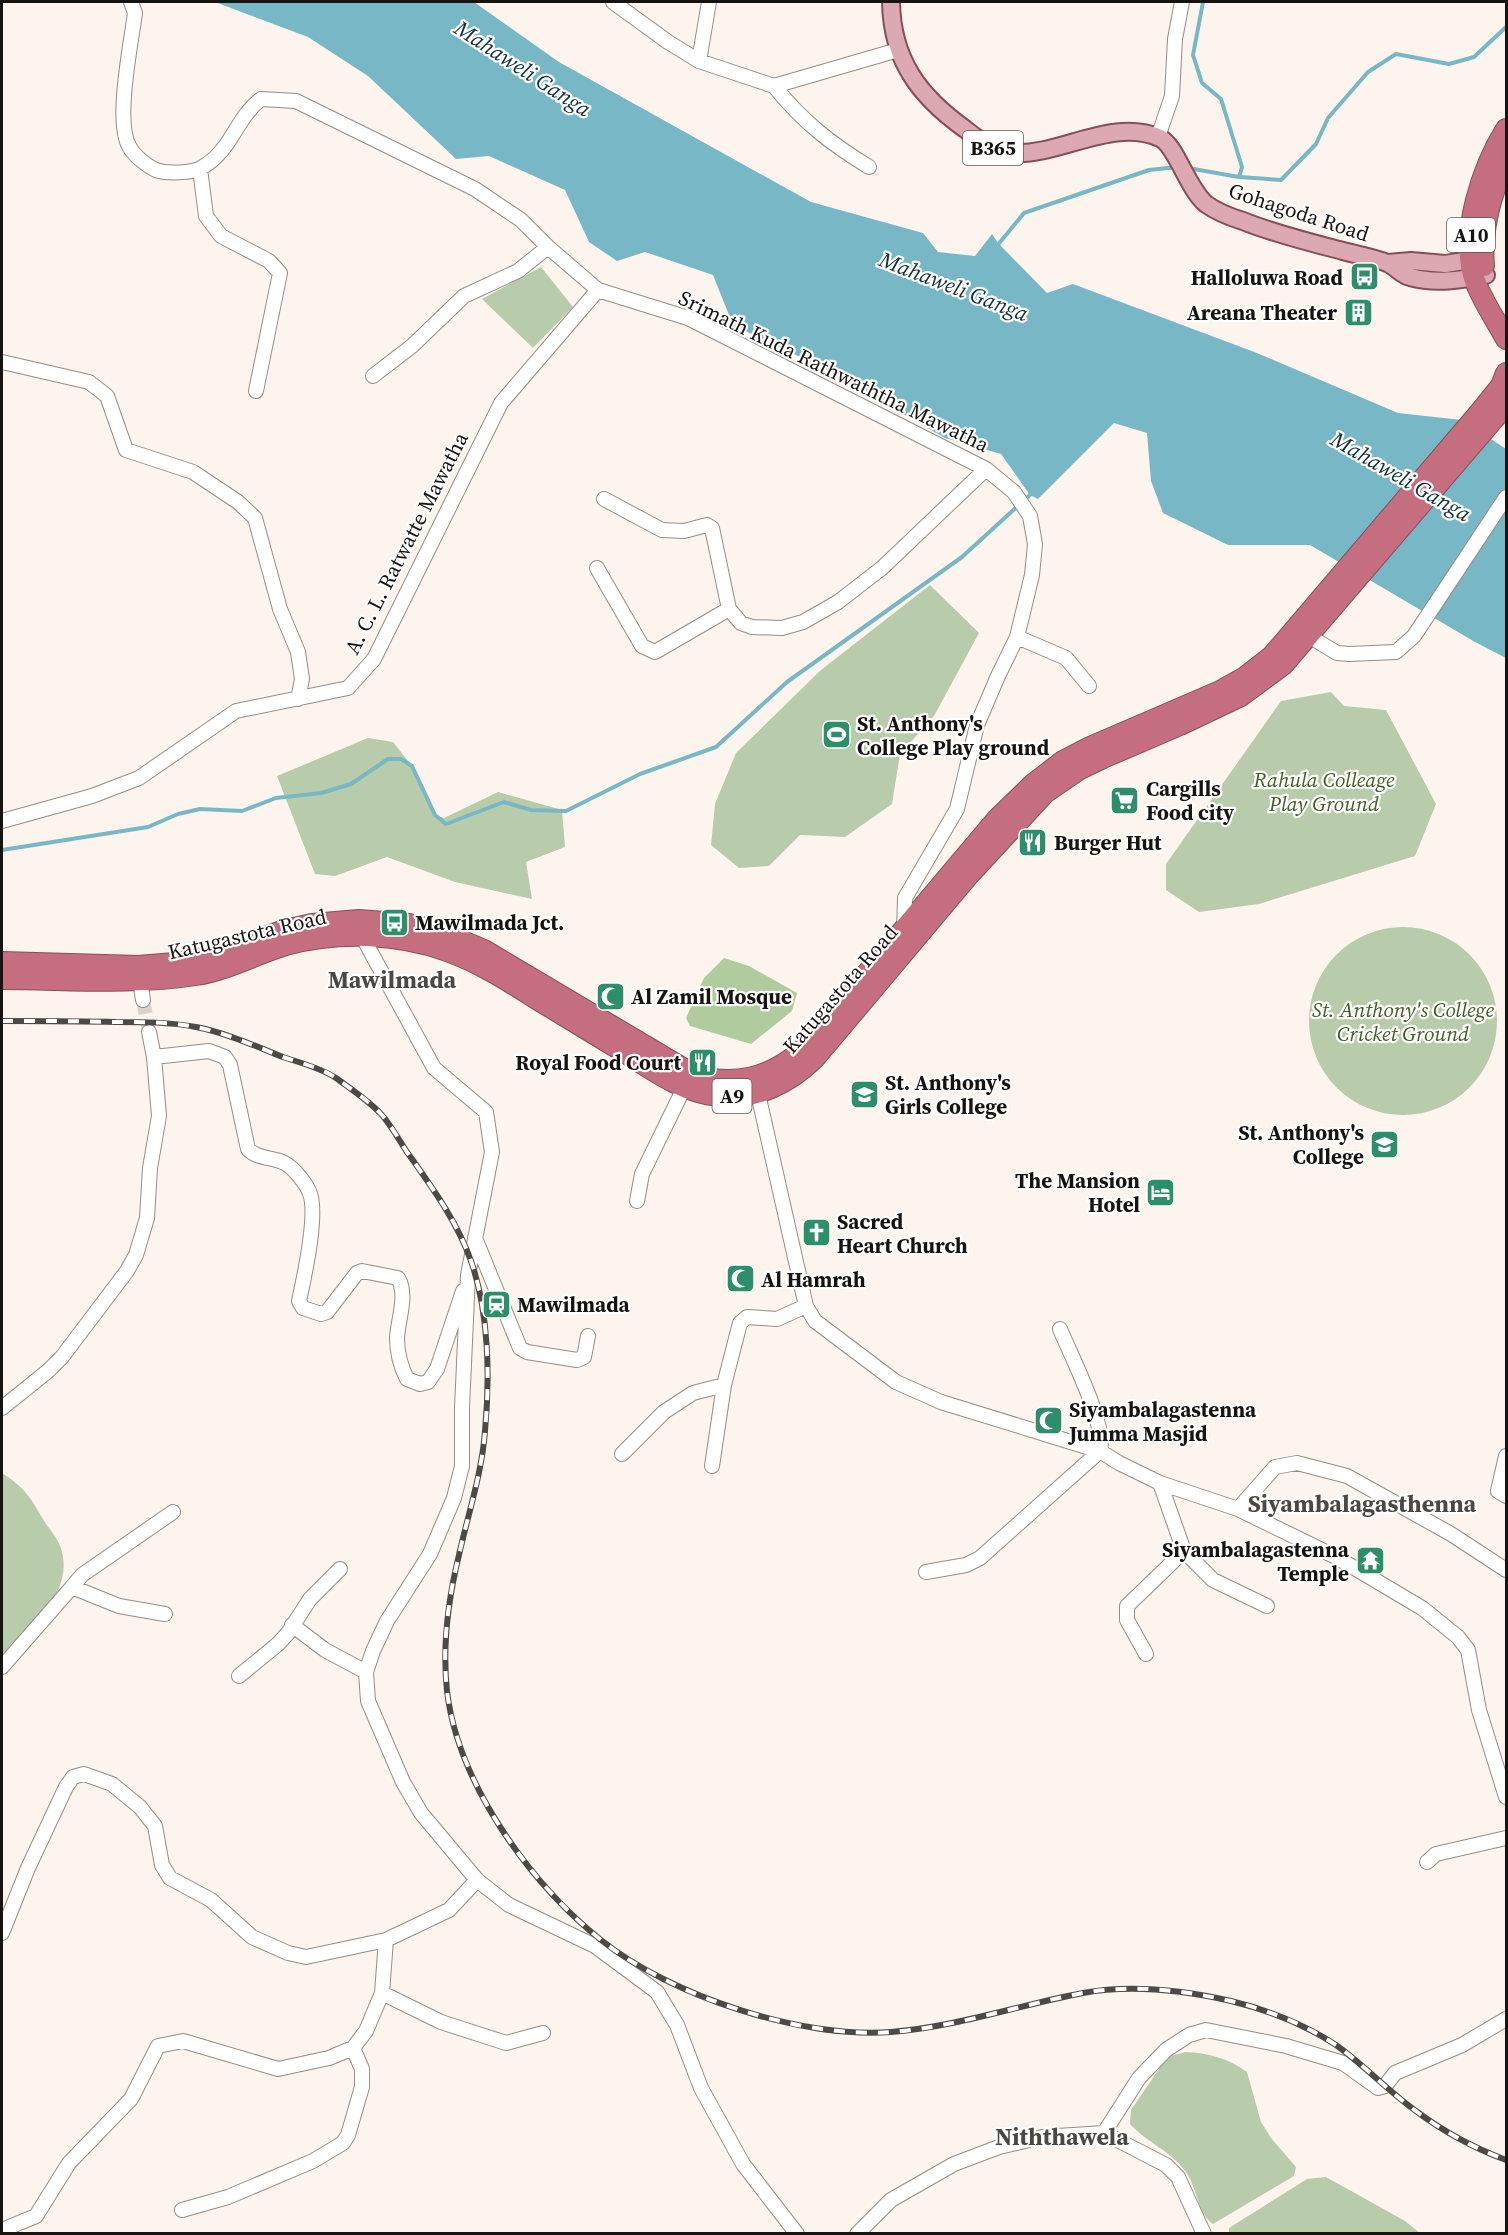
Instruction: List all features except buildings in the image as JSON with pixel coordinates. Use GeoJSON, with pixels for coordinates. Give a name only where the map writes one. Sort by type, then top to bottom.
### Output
{"type":"FeatureCollection","features":[{"type":"Feature","properties":{"kind":"highway","name":"A10"},"geometry":{"type":"LineString","coordinates":[[1506,129],[1496,146],[1476,202],[1471,229],[1479,268],[1506,339]]}},
{"type":"Feature","properties":{"kind":"highway","name":"A10"},"geometry":{"type":"LineString","coordinates":[[1506,161],[1489,209],[1479,268],[1506,311]]}},
{"type":"Feature","properties":{"kind":"highway","name":"A9"},"geometry":{"type":"LineString","coordinates":[[1316,616],[1486,416],[1505,381]]}},
{"type":"Feature","properties":{"kind":"highway","name":"A9"},"geometry":{"type":"LineString","coordinates":[[1486,416],[1506,405]]}},
{"type":"Feature","properties":{"kind":"highway","name":"Katugastota Road"},"geometry":{"type":"LineString","coordinates":[[2,979],[105,981],[195,960],[285,930],[328,922],[360,928],[462,956],[523,990],[650,1068],[685,1086],[719,1096],[747,1095],[774,1070],[802,1050],[1045,793],[1080,769],[1241,696],[1283,665],[1309,636],[1316,616]]}},
{"type":"Feature","properties":{"kind":"highway","name":"Katugastota Road"},"geometry":{"type":"LineString","coordinates":[[906,938],[1010,805],[1048,772],[1090,747],[1207,697],[1245,677],[1316,616]]}},
{"type":"Feature","properties":{"kind":"highway","name":"Katugastota Road"},"geometry":{"type":"LineString","coordinates":[[360,928],[409,924],[444,933],[484,950],[507,963],[691,1073],[716,1080],[737,1080],[756,1085]]}},
{"type":"Feature","properties":{"kind":"highway","name":"Katugastota Road"},"geometry":{"type":"LineString","coordinates":[[2,962],[139,973]]}},
{"type":"Feature","properties":{"kind":"main road","name":"B365"},"geometry":{"type":"LineString","coordinates":[[891,2],[898,50],[908,73],[930,101],[980,141],[1000,151],[1026,152],[1096,135],[1137,133],[1158,137]]}},
{"type":"Feature","properties":{"kind":"main road","name":"Gohagoda Road"},"geometry":{"type":"LineString","coordinates":[[1158,137],[1165,141],[1172,151],[1184,176],[1204,203],[1224,214],[1270,231],[1388,263],[1408,277],[1449,281],[1479,268]]}},
{"type":"Feature","properties":{"kind":"street"},"geometry":{"type":"LineString","coordinates":[[131,2],[135,13],[123,116],[129,146],[148,166],[164,173],[200,169],[206,216],[220,236],[270,261],[280,273],[256,391]]}},
{"type":"Feature","properties":{"kind":"street"},"geometry":{"type":"LineString","coordinates":[[614,2],[699,62],[774,86],[790,105],[831,143],[869,167]]}},
{"type":"Feature","properties":{"kind":"street"},"geometry":{"type":"LineString","coordinates":[[699,62],[709,2]]}},
{"type":"Feature","properties":{"kind":"street"},"geometry":{"type":"LineString","coordinates":[[1158,137],[1173,96],[1175,39],[1182,2]]}},
{"type":"Feature","properties":{"kind":"street"},"geometry":{"type":"LineString","coordinates":[[774,86],[898,50]]}},
{"type":"Feature","properties":{"kind":"street","name":"Srimath Kuda Rathwaththa Mawatha"},"geometry":{"type":"LineString","coordinates":[[200,169],[225,149],[249,109],[261,99],[296,101],[475,189],[521,220],[548,247],[598,290],[688,318],[986,469],[1014,492],[1030,516],[1035,544],[1032,575],[1017,637]]}},
{"type":"Feature","properties":{"kind":"street"},"geometry":{"type":"LineString","coordinates":[[373,376],[412,346],[464,296],[518,271],[548,247]]}},
{"type":"Feature","properties":{"kind":"street","name":"A. C. L. Ratwatte Mawatha"},"geometry":{"type":"LineString","coordinates":[[2,821],[92,796],[139,778],[236,711],[348,688],[374,659],[501,403],[598,290]]}},
{"type":"Feature","properties":{"kind":"street"},"geometry":{"type":"LineString","coordinates":[[2,362],[89,382],[107,396],[126,450],[194,472],[238,502],[255,518],[280,609],[298,652],[302,679],[298,699]]}},
{"type":"Feature","properties":{"kind":"street"},"geometry":{"type":"LineString","coordinates":[[604,499],[662,530],[684,531],[707,525],[712,528],[729,609],[741,623],[752,627],[782,628],[803,622],[838,602],[882,568],[986,469]]}},
{"type":"Feature","properties":{"kind":"street"},"geometry":{"type":"LineString","coordinates":[[1309,636],[1337,653],[1395,652],[1414,636],[1506,497]]}},
{"type":"Feature","properties":{"kind":"street"},"geometry":{"type":"LineString","coordinates":[[597,568],[642,646],[655,652],[729,609]]}},
{"type":"Feature","properties":{"kind":"street"},"geometry":{"type":"LineString","coordinates":[[906,938],[905,898],[957,809],[977,725],[1017,637],[1066,658],[1089,686]]}},
{"type":"Feature","properties":{"kind":"street"},"geometry":{"type":"LineString","coordinates":[[154,1057],[209,1051],[225,1057],[230,1065],[248,1149],[254,1155],[288,1165],[310,1191],[312,1204],[310,1243],[299,1301],[303,1308],[321,1314],[327,1312],[357,1274],[362,1271],[398,1278],[403,1287],[397,1340],[402,1369],[407,1379],[420,1384],[428,1382],[437,1369],[468,1275],[492,1152],[486,1112],[434,1068],[360,928]]}},
{"type":"Feature","properties":{"kind":"street"},"geometry":{"type":"LineString","coordinates":[[139,973],[143,1000]]}},
{"type":"Feature","properties":{"kind":"street"},"geometry":{"type":"LineString","coordinates":[[2,1408],[62,1357],[127,1271],[136,1255],[147,1218],[150,1167],[159,1116],[154,1057],[149,1032]]}},
{"type":"Feature","properties":{"kind":"street"},"geometry":{"type":"LineString","coordinates":[[756,1085],[806,1306],[815,1321],[896,1382],[940,1402],[1100,1451],[1160,1483],[1238,1509],[1336,1557],[1422,1608],[1458,1637],[1468,1650],[1479,1710],[1506,1797]]}},
{"type":"Feature","properties":{"kind":"street"},"geometry":{"type":"LineString","coordinates":[[637,1201],[642,1174],[685,1086]]}},
{"type":"Feature","properties":{"kind":"street"},"geometry":{"type":"LineString","coordinates":[[475,1238],[520,1348],[527,1352],[577,1360],[584,1357],[588,1336]]}},
{"type":"Feature","properties":{"kind":"street"},"geometry":{"type":"LineString","coordinates":[[468,1275],[462,1408],[462,1466],[454,1498],[430,1554],[387,1621],[373,1651],[366,1672],[368,1701],[403,1782],[421,1813],[477,1880],[488,1891],[509,1905],[595,1946],[657,1992],[677,2025],[701,2088],[743,2164],[797,2234]]}},
{"type":"Feature","properties":{"kind":"street"},"geometry":{"type":"LineString","coordinates":[[711,1466],[724,1385],[740,1323],[747,1317],[777,1319],[806,1306]]}},
{"type":"Feature","properties":{"kind":"street"},"geometry":{"type":"LineString","coordinates":[[926,1572],[966,1565],[980,1558],[1100,1451],[1102,1443],[1095,1414],[1060,1329]]}},
{"type":"Feature","properties":{"kind":"street"},"geometry":{"type":"LineString","coordinates":[[622,1454],[664,1412],[693,1393],[724,1385]]}},
{"type":"Feature","properties":{"kind":"street"},"geometry":{"type":"LineString","coordinates":[[1506,1456],[1498,1491],[1506,1496]]}},
{"type":"Feature","properties":{"kind":"street"},"geometry":{"type":"LineString","coordinates":[[1238,1509],[1275,1467],[1297,1463],[1347,1476],[1451,1534],[1506,1570]]}},
{"type":"Feature","properties":{"kind":"street"},"geometry":{"type":"LineString","coordinates":[[1160,1483],[1184,1551],[1213,1580],[1267,1606]]}},
{"type":"Feature","properties":{"kind":"street"},"geometry":{"type":"LineString","coordinates":[[2,1667],[82,1575],[173,1512]]}},
{"type":"Feature","properties":{"kind":"street"},"geometry":{"type":"LineString","coordinates":[[1146,1654],[1127,1620],[1127,1606],[1184,1551]]}},
{"type":"Feature","properties":{"kind":"street"},"geometry":{"type":"LineString","coordinates":[[239,1676],[278,1644],[310,1599],[340,1569]]}},
{"type":"Feature","properties":{"kind":"street"},"geometry":{"type":"LineString","coordinates":[[72,1587],[119,1606],[165,1614]]}},
{"type":"Feature","properties":{"kind":"street"},"geometry":{"type":"LineString","coordinates":[[292,1625],[325,1650],[366,1672]]}},
{"type":"Feature","properties":{"kind":"street"},"geometry":{"type":"LineString","coordinates":[[2,1933],[28,1868],[66,1787],[73,1778],[84,1774],[112,1784],[146,1814],[155,1826],[162,1865],[170,1878],[211,1900],[252,1937],[288,1953],[306,1957],[386,1940],[449,1910],[477,1880]]}},
{"type":"Feature","properties":{"kind":"street"},"geometry":{"type":"LineString","coordinates":[[1426,1862],[1436,1854],[1506,1838]]}},
{"type":"Feature","properties":{"kind":"street"},"geometry":{"type":"LineString","coordinates":[[2,2230],[36,2216],[69,2163],[131,2099],[158,2046],[183,2042],[278,2069],[329,2058],[353,2048],[366,2031],[382,1993],[386,1940]]}},
{"type":"Feature","properties":{"kind":"street"},"geometry":{"type":"LineString","coordinates":[[382,1993],[441,2022],[506,2043],[543,2033]]}},
{"type":"Feature","properties":{"kind":"street"},"geometry":{"type":"LineString","coordinates":[[1104,2133],[1139,2078],[1166,2050],[1189,2035],[1206,2030],[1286,2046],[1343,2063],[1378,2088],[1385,2085],[1395,2073],[1462,2045],[1506,2019]]}},
{"type":"Feature","properties":{"kind":"street"},"geometry":{"type":"LineString","coordinates":[[182,2210],[228,2197],[313,2161],[343,2143],[348,2135],[362,2087],[362,2069],[353,2048]]}},
{"type":"Feature","properties":{"kind":"street"},"geometry":{"type":"LineString","coordinates":[[857,2234],[891,2200],[954,2164],[999,2147],[1042,2137],[1104,2133],[1166,2164],[1178,2177],[1204,2234]]}},
{"type":"Feature","properties":{"kind":"green space"},"geometry":{"type":"Polygon","coordinates":[[[541,267],[573,307],[533,348],[482,299],[541,267]]]}},
{"type":"Feature","properties":{"kind":"green space","name":"St. Anthony's College Play ground"},"geometry":{"type":"Polygon","coordinates":[[[930,585],[979,633],[934,716],[900,754],[892,804],[845,837],[800,835],[769,866],[739,868],[711,845],[715,804],[736,753],[821,670],[930,585]]]}},
{"type":"Feature","properties":{"kind":"green space","name":"Rahula Colleage Play Ground"},"geometry":{"type":"Polygon","coordinates":[[[1331,692],[1344,706],[1386,710],[1436,804],[1415,856],[1259,904],[1199,912],[1166,890],[1166,864],[1281,701],[1331,692]]]}},
{"type":"Feature","properties":{"kind":"green space"},"geometry":{"type":"Polygon","coordinates":[[[368,738],[393,742],[412,766],[435,815],[444,818],[498,792],[562,810],[565,847],[526,862],[532,899],[455,882],[387,857],[335,876],[315,874],[277,776],[368,738]]]}},
{"type":"Feature","properties":{"kind":"green space","name":"St. Anthony's College Cricket Ground"},"geometry":{"type":"Polygon","coordinates":[[[1403,927],[1439,934],[1455,943],[1469,955],[1481,969],[1490,985],[1497,1021],[1490,1057],[1481,1073],[1469,1087],[1455,1099],[1439,1108],[1403,1115],[1367,1108],[1351,1099],[1337,1087],[1325,1073],[1316,1057],[1309,1021],[1316,985],[1325,969],[1337,955],[1351,943],[1367,934],[1403,927]]]}},
{"type":"Feature","properties":{"kind":"green space"},"geometry":{"type":"Polygon","coordinates":[[[724,958],[749,966],[797,993],[792,1011],[751,1044],[690,1026],[686,1018],[704,978],[724,958]]]}},
{"type":"Feature","properties":{"kind":"green space"},"geometry":{"type":"Polygon","coordinates":[[[2,1473],[23,1490],[56,1537],[62,1552],[64,1568],[61,1583],[46,1611],[2,1660],[2,1473]]]}},
{"type":"Feature","properties":{"kind":"green space"},"geometry":{"type":"Polygon","coordinates":[[[1185,2052],[1218,2057],[1247,2072],[1261,2122],[1271,2138],[1296,2167],[1294,2176],[1213,2224],[1204,2214],[1186,2172],[1166,2152],[1130,2124],[1131,2110],[1161,2066],[1171,2056],[1185,2052]]]}},
{"type":"Feature","properties":{"kind":"green space"},"geometry":{"type":"Polygon","coordinates":[[[1326,2177],[1405,2221],[1420,2233],[1229,2233],[1229,2228],[1307,2179],[1326,2177]]]}},
{"type":"Feature","properties":{"kind":"water","name":"Mahaweli Ganga"},"geometry":{"type":"Polygon","coordinates":[[[215,2],[474,2],[559,62],[811,202],[923,233],[938,252],[975,256],[992,234],[1047,293],[1073,284],[1257,353],[1398,413],[1462,420],[1506,449],[1506,658],[1310,545],[1228,545],[1163,513],[1151,481],[1147,433],[1114,423],[1038,499],[1030,495],[1001,454],[945,438],[819,366],[733,325],[713,275],[645,252],[617,261],[589,242],[565,190],[489,156],[456,159],[368,76],[308,37],[215,2]]]}},
{"type":"Feature","properties":{"kind":"waterway"},"geometry":{"type":"LineString","coordinates":[[1188,168],[1239,177],[1242,167],[1221,99],[1202,83],[1193,55],[1203,2]]}},
{"type":"Feature","properties":{"kind":"waterway"},"geometry":{"type":"LineString","coordinates":[[1239,177],[1281,180],[1316,144],[1328,118],[1368,72],[1396,54],[1449,64],[1474,57],[1506,27]]}},
{"type":"Feature","properties":{"kind":"waterway"},"geometry":{"type":"LineString","coordinates":[[996,247],[1024,213],[1149,170],[1178,167]]}},
{"type":"Feature","properties":{"kind":"waterway"},"geometry":{"type":"LineString","coordinates":[[2,850],[148,827],[178,814],[200,809],[242,811],[276,798],[321,793],[351,784],[388,759],[401,759],[412,766],[435,815],[446,824],[504,802],[531,810],[566,811],[640,774],[716,747],[787,682],[962,557],[1032,493]]}},
{"type":"Feature","properties":{"kind":"tunnel"},"geometry":{"type":"LineString","coordinates":[[143,1000],[149,1032]]}},
{"type":"Feature","properties":{"kind":"railway"},"geometry":{"type":"LineString","coordinates":[[2,1021],[146,1022],[186,1025],[230,1036],[330,1074],[381,1114],[434,1191],[451,1218],[471,1261],[485,1323],[488,1367],[487,1411],[481,1462],[455,1572],[447,1623],[445,1657],[447,1691],[454,1726],[466,1761],[482,1796],[502,1829],[524,1861],[549,1890],[574,1917],[601,1940],[663,1979],[700,1996],[779,2021],[856,2032],[891,2032],[939,2025],[1101,1990],[1157,1990],[1231,2001],[1285,2018],[1324,2037],[1437,2126],[1506,2160]]}},
{"type":"Feature","properties":{"kind":"place","name":"Halloluwa Road"},"geometry":{"type":"Point","coordinates":[1364,277]}},
{"type":"Feature","properties":{"kind":"place","name":"Areana Theater"},"geometry":{"type":"Point","coordinates":[1358,312]}},
{"type":"Feature","properties":{"kind":"place","name":"St. Anthony's College Play ground"},"geometry":{"type":"Point","coordinates":[836,735]}},
{"type":"Feature","properties":{"kind":"place","name":"Cargills Food city"},"geometry":{"type":"Point","coordinates":[1125,800]}},
{"type":"Feature","properties":{"kind":"place","name":"Burger Hut"},"geometry":{"type":"Point","coordinates":[1033,842]}},
{"type":"Feature","properties":{"kind":"place","name":"Mawilmada Jct."},"geometry":{"type":"Point","coordinates":[394,922]}},
{"type":"Feature","properties":{"kind":"place","name":"Al Zamil Mosque"},"geometry":{"type":"Point","coordinates":[610,996]}},
{"type":"Feature","properties":{"kind":"place","name":"Royal Food Court"},"geometry":{"type":"Point","coordinates":[702,1062]}},
{"type":"Feature","properties":{"kind":"place","name":"St. Anthony's Girls College"},"geometry":{"type":"Point","coordinates":[864,1094]}},
{"type":"Feature","properties":{"kind":"place","name":"St. Anthony's College"},"geometry":{"type":"Point","coordinates":[1385,1144]}},
{"type":"Feature","properties":{"kind":"place","name":"The Mansion Hotel"},"geometry":{"type":"Point","coordinates":[1161,1192]}},
{"type":"Feature","properties":{"kind":"place","name":"Sacred Heart Church"},"geometry":{"type":"Point","coordinates":[816,1233]}},
{"type":"Feature","properties":{"kind":"place","name":"Al Hamrah"},"geometry":{"type":"Point","coordinates":[740,1279]}},
{"type":"Feature","properties":{"kind":"place","name":"Mawilmada"},"geometry":{"type":"Point","coordinates":[496,1304]}},
{"type":"Feature","properties":{"kind":"place","name":"Siyambalagastenna Jumma Masjid"},"geometry":{"type":"Point","coordinates":[1048,1421]}},
{"type":"Feature","properties":{"kind":"place","name":"Siyambalagastenna Temple"},"geometry":{"type":"Point","coordinates":[1370,1561]}},
{"type":"Feature","properties":{"kind":"district","name":"Mawilmada"},"geometry":{"type":"Point","coordinates":[392,979]}},
{"type":"Feature","properties":{"kind":"district","name":"Siyambalagasthenna"},"geometry":{"type":"Point","coordinates":[1362,1503]}},
{"type":"Feature","properties":{"kind":"district","name":"Niththawela"},"geometry":{"type":"Point","coordinates":[1062,2136]}}]}
